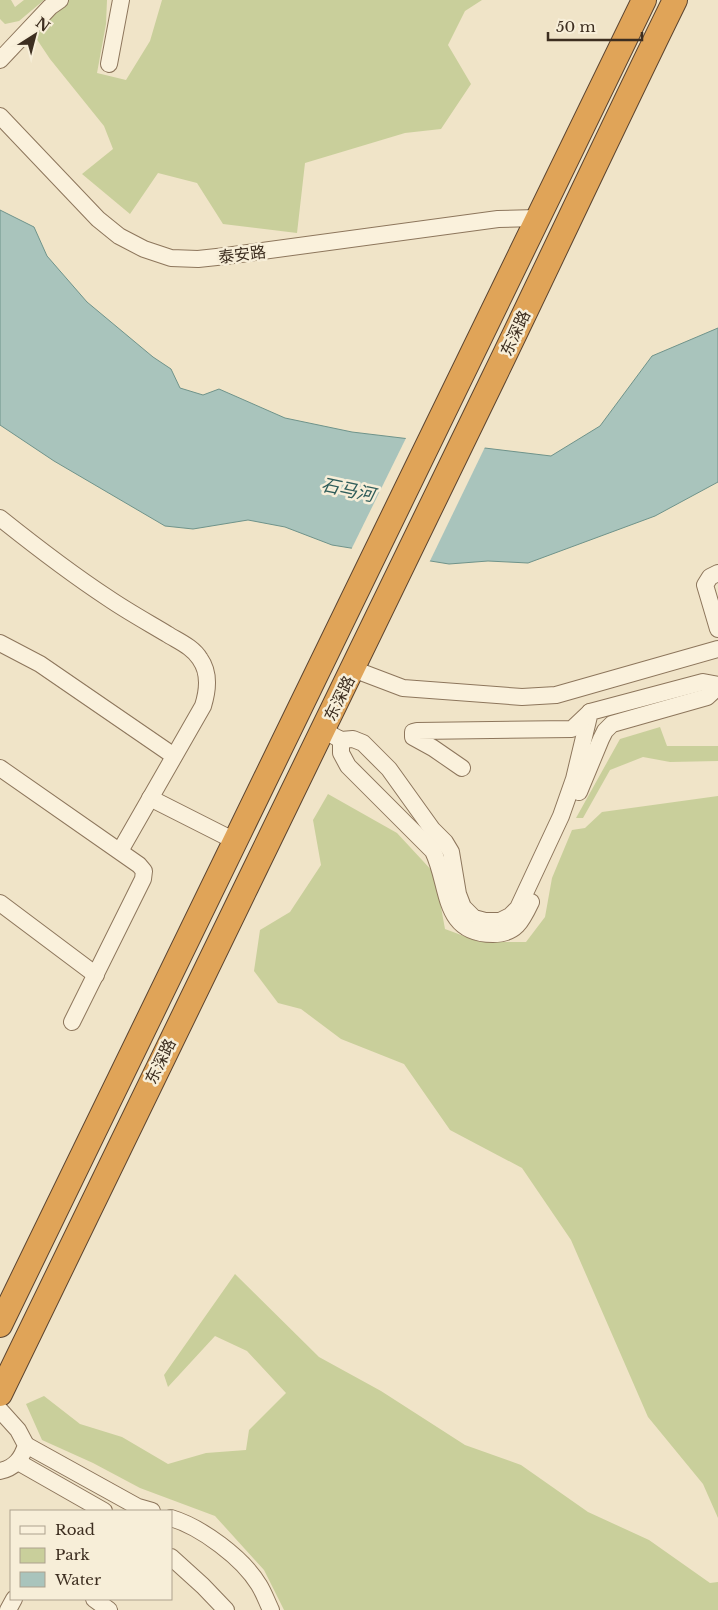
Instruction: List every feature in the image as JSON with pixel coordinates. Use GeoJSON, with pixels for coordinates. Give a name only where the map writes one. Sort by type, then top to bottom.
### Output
{"type":"FeatureCollection","features":[{"type":"Feature","properties":{"kind":"highway","name":"东深路"},"geometry":{"type":"LineString","coordinates":[[0,1325],[644,0]]}},
{"type":"Feature","properties":{"kind":"highway","name":"东深路"},"geometry":{"type":"LineString","coordinates":[[0,1394],[138,1108],[332,735],[353,669],[675,0]]}},
{"type":"Feature","properties":{"kind":"street"},"geometry":{"type":"LineString","coordinates":[[0,60],[50,7],[60,0]]}},
{"type":"Feature","properties":{"kind":"street"},"geometry":{"type":"LineString","coordinates":[[109,64],[121,0],[111,0]]}},
{"type":"Feature","properties":{"kind":"street","name":"泰安路"},"geometry":{"type":"LineString","coordinates":[[0,116],[98,219],[119,236],[144,249],[171,258],[198,259],[226,256],[498,219],[537,218]]}},
{"type":"Feature","properties":{"kind":"street"},"geometry":{"type":"LineString","coordinates":[[0,518],[76,577],[187,646],[199,657],[206,668],[207,694],[203,706],[120,851]]}},
{"type":"Feature","properties":{"kind":"street"},"geometry":{"type":"LineString","coordinates":[[718,573],[710,576],[704,585],[718,629]]}},
{"type":"Feature","properties":{"kind":"street"},"geometry":{"type":"LineString","coordinates":[[0,643],[40,664],[174,756]]}},
{"type":"Feature","properties":{"kind":"street"},"geometry":{"type":"LineString","coordinates":[[353,669],[403,688],[522,698],[556,695],[718,650]]}},
{"type":"Feature","properties":{"kind":"street"},"geometry":{"type":"LineString","coordinates":[[462,768],[433,748],[412,737],[414,732],[572,729],[590,712],[703,682],[718,686]]}},
{"type":"Feature","properties":{"kind":"street"},"geometry":{"type":"LineString","coordinates":[[332,735],[348,766],[433,851],[439,864],[450,910],[458,922],[471,931],[484,934],[499,934],[514,930],[526,913],[564,830],[605,731],[612,724],[622,720],[707,697],[718,686]]}},
{"type":"Feature","properties":{"kind":"street"},"geometry":{"type":"LineString","coordinates":[[332,735],[363,742],[389,769],[432,829],[446,842],[451,852],[458,894],[463,907],[474,918],[485,921],[500,921],[510,916],[518,908],[561,816],[574,779],[590,712]]}},
{"type":"Feature","properties":{"kind":"street"},"geometry":{"type":"LineString","coordinates":[[0,768],[143,868],[144,875],[72,1022]]}},
{"type":"Feature","properties":{"kind":"street"},"geometry":{"type":"LineString","coordinates":[[150,798],[236,841]]}},
{"type":"Feature","properties":{"kind":"street"},"geometry":{"type":"LineString","coordinates":[[0,903],[96,975]]}},
{"type":"Feature","properties":{"kind":"street"},"geometry":{"type":"LineString","coordinates":[[0,1410],[18,1430],[26,1445],[141,1510]]}},
{"type":"Feature","properties":{"kind":"street"},"geometry":{"type":"LineString","coordinates":[[0,1471],[12,1467],[18,1462],[26,1445]]}},
{"type":"Feature","properties":{"kind":"street"},"geometry":{"type":"LineString","coordinates":[[18,1462],[102,1510]]}},
{"type":"Feature","properties":{"kind":"street"},"geometry":{"type":"LineString","coordinates":[[172,1518],[211,1538],[238,1559],[258,1584],[271,1610]]}},
{"type":"Feature","properties":{"kind":"street"},"geometry":{"type":"LineString","coordinates":[[172,1558],[226,1610]]}},
{"type":"Feature","properties":{"kind":"street"},"geometry":{"type":"LineString","coordinates":[[95,1600],[109,1610]]}},
{"type":"Feature","properties":{"kind":"green space"},"geometry":{"type":"Polygon","coordinates":[[[0,0],[11,0],[15,7],[24,0],[44,0],[19,21],[5,24],[0,19],[0,0]]]}},
{"type":"Feature","properties":{"kind":"green space"},"geometry":{"type":"Polygon","coordinates":[[[54,0],[107,0],[106,24],[97,73],[126,80],[150,41],[162,0],[482,0],[465,11],[448,45],[471,84],[441,129],[405,133],[305,163],[297,233],[223,224],[197,183],[158,173],[130,214],[82,174],[113,149],[104,126],[50,59],[32,32],[63,8],[54,0]]]}},
{"type":"Feature","properties":{"kind":"green space"},"geometry":{"type":"Polygon","coordinates":[[[660,727],[667,746],[718,746],[718,761],[670,762],[643,757],[610,770],[583,818],[576,818],[620,739],[660,727]]]}},
{"type":"Feature","properties":{"kind":"green space"},"geometry":{"type":"Polygon","coordinates":[[[328,794],[397,833],[435,874],[445,929],[480,942],[526,942],[545,917],[552,878],[572,830],[585,828],[602,812],[718,796],[718,1518],[703,1484],[648,1417],[571,1240],[522,1168],[450,1130],[404,1064],[341,1039],[301,1009],[278,1003],[254,971],[260,930],[290,912],[321,865],[313,820],[328,794]]]}},
{"type":"Feature","properties":{"kind":"green space"},"geometry":{"type":"Polygon","coordinates":[[[235,1274],[319,1357],[381,1391],[465,1445],[521,1465],[588,1512],[649,1540],[710,1583],[718,1582],[718,1610],[284,1610],[264,1570],[215,1516],[140,1488],[93,1463],[42,1440],[26,1404],[44,1396],[80,1424],[122,1437],[168,1464],[206,1453],[246,1450],[249,1430],[286,1393],[247,1351],[215,1336],[168,1387],[164,1375],[235,1274]]]}},
{"type":"Feature","properties":{"kind":"water","name":"石马河"},"geometry":{"type":"Polygon","coordinates":[[[0,210],[34,227],[47,256],[87,302],[153,357],[171,369],[180,388],[203,395],[219,389],[285,418],[352,432],[551,456],[600,426],[652,356],[718,328],[718,482],[655,516],[528,563],[488,561],[449,564],[332,545],[285,527],[248,520],[193,529],[165,526],[54,461],[0,425],[0,210]]]}},
{"type":"Feature","properties":{"kind":"pier"},"geometry":{"type":"Polygon","coordinates":[[[407,436],[486,445],[429,563],[351,550],[407,436]]]}}]}
